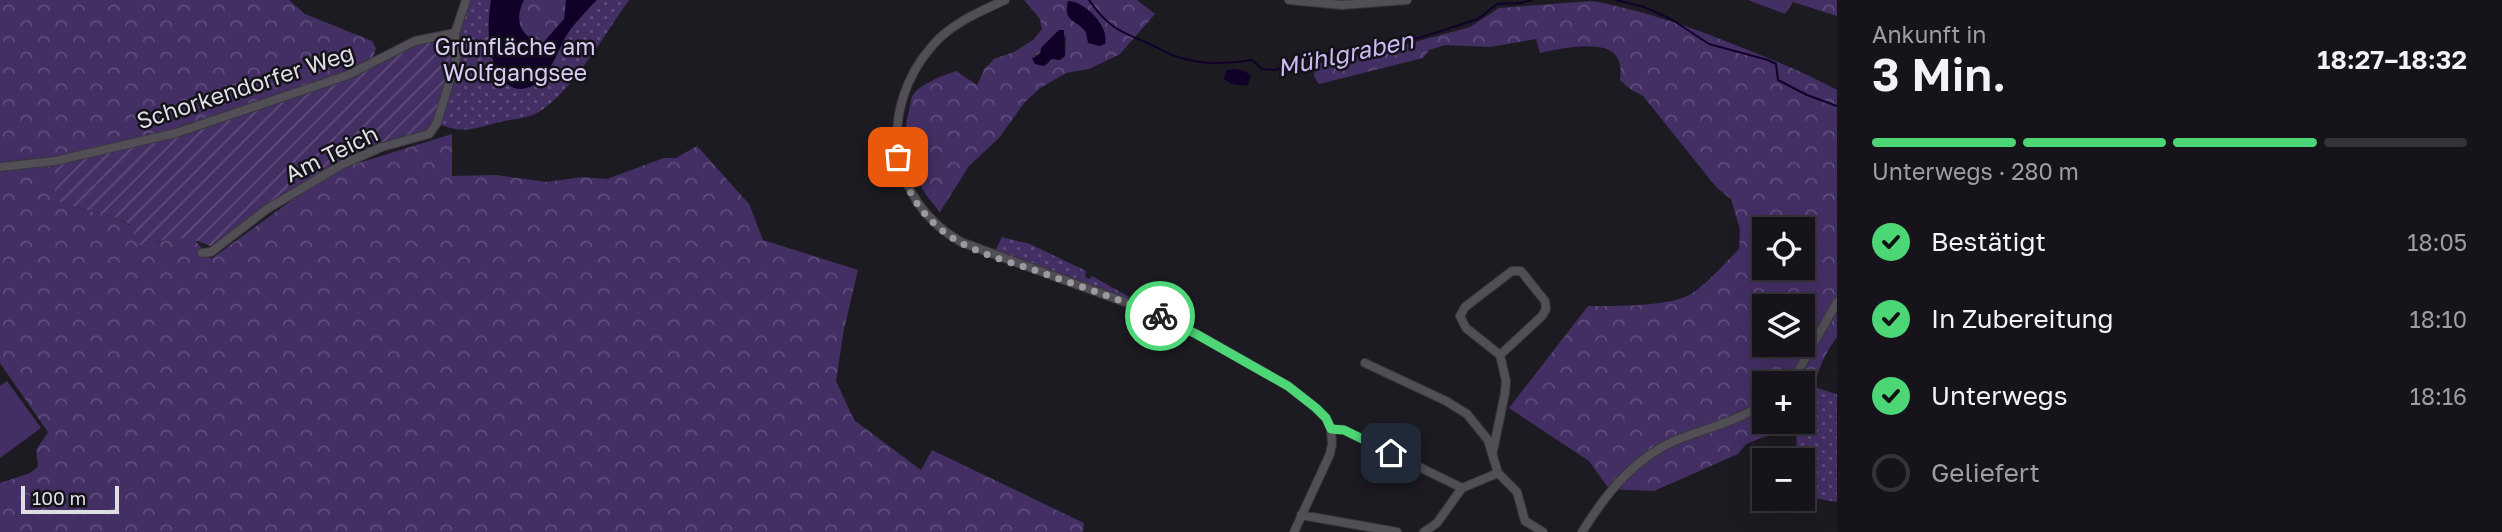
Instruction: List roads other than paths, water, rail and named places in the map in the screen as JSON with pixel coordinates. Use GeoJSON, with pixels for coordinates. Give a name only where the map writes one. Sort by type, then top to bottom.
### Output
{"type":"FeatureCollection","features":[{"type":"Feature","properties":{"kind":"street"},"geometry":{"type":"LineString","coordinates":[[455,33],[466,0]]}},
{"type":"Feature","properties":{"kind":"street"},"geometry":{"type":"LineString","coordinates":[[1005,0],[974,14],[933,44],[915,69],[904,94],[897,124],[898,157],[905,181],[918,205],[949,236],[988,254],[1168,319],[1288,386],[1316,408],[1326,418],[1331,429],[1332,444],[1330,454],[1294,532]]}},
{"type":"Feature","properties":{"kind":"street"},"geometry":{"type":"LineString","coordinates":[[1289,0],[1342,5],[1407,0]]}},
{"type":"Feature","properties":{"kind":"street","name":"Schorkendorfer Weg"},"geometry":{"type":"LineString","coordinates":[[0,167],[50,162],[176,134],[348,75],[408,44],[455,33]]}},
{"type":"Feature","properties":{"kind":"street","name":"Am Teich"},"geometry":{"type":"LineString","coordinates":[[202,253],[211,252],[267,209],[342,164],[382,147],[429,134],[438,123],[456,60],[455,33]]}},
{"type":"Feature","properties":{"kind":"street"},"geometry":{"type":"LineString","coordinates":[[1493,451],[1506,381],[1500,355],[1466,328],[1460,316],[1465,307],[1512,271],[1521,271],[1545,301],[1546,309],[1500,355]]}},
{"type":"Feature","properties":{"kind":"street"},"geometry":{"type":"LineString","coordinates":[[1798,371],[1837,302]]}},
{"type":"Feature","properties":{"kind":"street"},"geometry":{"type":"LineString","coordinates":[[1365,363],[1457,407],[1482,431],[1493,451],[1498,473],[1517,492],[1525,521],[1543,532]]}},
{"type":"Feature","properties":{"kind":"street"},"geometry":{"type":"LineString","coordinates":[[1582,532],[1619,481],[1647,456],[1677,440],[1752,410]]}},
{"type":"Feature","properties":{"kind":"street"},"geometry":{"type":"LineString","coordinates":[[1331,429],[1344,430],[1462,488]]}},
{"type":"Feature","properties":{"kind":"street"},"geometry":{"type":"LineString","coordinates":[[1424,532],[1437,523],[1462,488],[1498,473]]}},
{"type":"Feature","properties":{"kind":"street"},"geometry":{"type":"LineString","coordinates":[[1301,515],[1397,532]]}},
{"type":"Feature","properties":{"kind":"street"},"geometry":{"type":"LineString","coordinates":[[1518,532],[1525,521]]}},
{"type":"Feature","properties":{"kind":"waterway","name":"Mühlgraben"},"geometry":{"type":"LineString","coordinates":[[1089,0],[1113,26],[1171,55],[1204,62],[1252,60],[1262,69],[1276,70],[1285,65],[1297,65],[1307,58],[1358,46],[1378,47],[1402,39],[1419,38],[1478,19],[1497,4],[1532,0]]}},
{"type":"Feature","properties":{"kind":"waterway","name":"Mühlgraben"},"geometry":{"type":"LineString","coordinates":[[1616,0],[1644,7],[1671,19],[1709,44],[1768,60],[1776,64],[1778,80],[1837,106]]}},
{"type":"Feature","properties":{"kind":"park label","name":"Grünfläche am Wolfgangsee"},"geometry":{"type":"Point","coordinates":[515,59]}}]}
